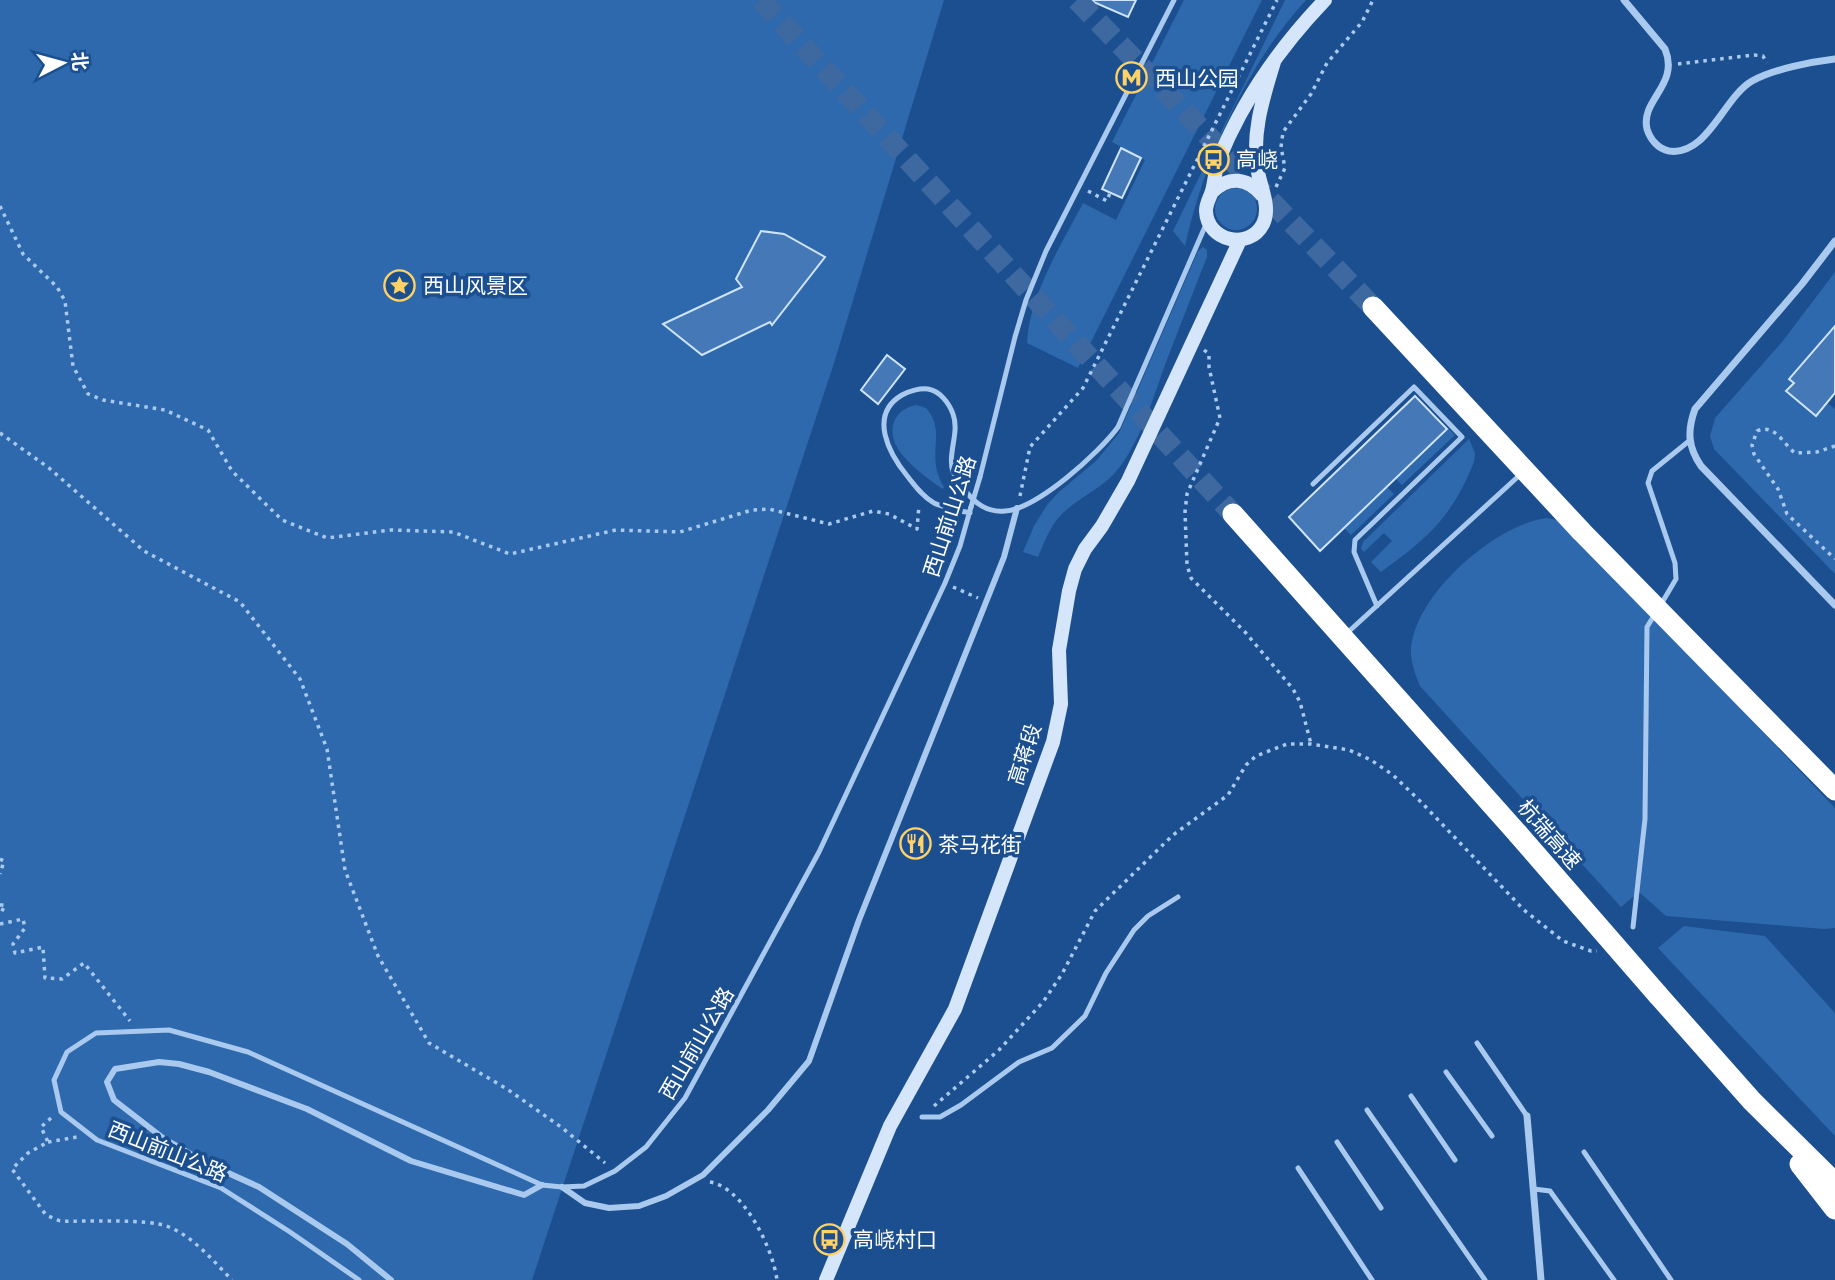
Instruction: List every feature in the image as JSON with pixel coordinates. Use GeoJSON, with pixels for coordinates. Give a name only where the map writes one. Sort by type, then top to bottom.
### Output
{"type":"FeatureCollection","features":[{"type":"Feature","properties":{"kind":"highway"},"geometry":{"type":"LineString","coordinates":[[1373,307],[1581,531],[1835,788]]}},
{"type":"Feature","properties":{"kind":"highway","name":"杭瑞高速"},"geometry":{"type":"LineString","coordinates":[[1233,514],[1752,1101],[1835,1183]]}},
{"type":"Feature","properties":{"kind":"highway"},"geometry":{"type":"LineString","coordinates":[[1752,1101],[1835,1209]]}},
{"type":"Feature","properties":{"kind":"main road"},"geometry":{"type":"LineString","coordinates":[[1212,192],[1218,162],[1243,109],[1274,62],[1305,21],[1325,0]]}},
{"type":"Feature","properties":{"kind":"main road"},"geometry":{"type":"LineString","coordinates":[[1262,195],[1247,182],[1237,180],[1219,185],[1207,201],[1208,221],[1221,236],[1240,240],[1250,237],[1264,224],[1266,214],[1255,155],[1256,136],[1262,101],[1274,62]]}},
{"type":"Feature","properties":{"kind":"main road","name":"高蒋段"},"geometry":{"type":"LineString","coordinates":[[825,1280],[890,1126],[955,1009],[1053,742],[1061,704],[1059,650],[1075,569],[1128,481],[1240,240]]}},
{"type":"Feature","properties":{"kind":"street"},"geometry":{"type":"LineString","coordinates":[[1625,0],[1665,49],[1669,66],[1663,86],[1646,119],[1647,131],[1663,150],[1675,152],[1700,140],[1749,82],[1818,61],[1835,59]]}},
{"type":"Feature","properties":{"kind":"street"},"geometry":{"type":"LineString","coordinates":[[1835,241],[1696,410],[1690,423],[1689,441],[1701,466],[1835,605]]}},
{"type":"Feature","properties":{"kind":"street"},"geometry":{"type":"LineString","coordinates":[[562,1187],[585,1203],[609,1208],[639,1206],[666,1196],[703,1175],[732,1148],[809,1061],[859,920],[1004,557],[1017,508]]}},
{"type":"Feature","properties":{"kind":"street"},"geometry":{"type":"LineString","coordinates":[[391,1280],[347,1244],[259,1187],[206,1163],[163,1138],[136,1118],[114,1100],[107,1082],[115,1069],[159,1062],[209,1072],[307,1109],[411,1161],[524,1195],[542,1185]]}},
{"type":"Feature","properties":{"kind":"street"},"geometry":{"type":"LineString","coordinates":[[1527,1116],[1541,1280]]}},
{"type":"Feature","properties":{"kind":"lane","name":"西山前山公路"},"geometry":{"type":"LineString","coordinates":[[359,1280],[221,1188],[97,1140],[61,1112],[54,1080],[67,1052],[96,1033],[169,1030],[248,1052],[542,1185],[584,1186],[615,1171],[646,1147],[685,1098],[819,852],[945,583],[960,546],[980,477],[1026,300],[1045,251],[1174,0]]}},
{"type":"Feature","properties":{"kind":"lane"},"geometry":{"type":"LineString","coordinates":[[970,510],[934,503],[920,492],[890,453],[885,440],[884,425],[887,410],[896,399],[908,392],[928,389],[939,393],[947,401],[956,426],[953,472],[981,506],[1005,512],[1030,502],[1080,468],[1107,443],[1118,427],[1208,221]]}},
{"type":"Feature","properties":{"kind":"lane"},"geometry":{"type":"LineString","coordinates":[[1313,484],[1414,387],[1462,437],[1355,540],[1354,552],[1377,606]]}},
{"type":"Feature","properties":{"kind":"lane"},"geometry":{"type":"LineString","coordinates":[[1633,927],[1645,819],[1647,627],[1676,579],[1675,563],[1648,483],[1652,471],[1689,441]]}},
{"type":"Feature","properties":{"kind":"lane"},"geometry":{"type":"LineString","coordinates":[[1343,637],[1525,470]]}},
{"type":"Feature","properties":{"kind":"lane"},"geometry":{"type":"LineString","coordinates":[[1660,606],[1835,788]]}},
{"type":"Feature","properties":{"kind":"lane"},"geometry":{"type":"LineString","coordinates":[[922,1117],[940,1116],[961,1105],[1020,1062],[1052,1048],[1086,1016],[1105,973],[1134,930],[1148,916],[1178,897]]}},
{"type":"Feature","properties":{"kind":"lane"},"geometry":{"type":"LineString","coordinates":[[1477,1043],[1527,1116]]}},
{"type":"Feature","properties":{"kind":"lane"},"geometry":{"type":"LineString","coordinates":[[1446,1072],[1492,1136]]}},
{"type":"Feature","properties":{"kind":"lane"},"geometry":{"type":"LineString","coordinates":[[1411,1096],[1455,1160]]}},
{"type":"Feature","properties":{"kind":"lane"},"geometry":{"type":"LineString","coordinates":[[1367,1110],[1485,1280]]}},
{"type":"Feature","properties":{"kind":"lane"},"geometry":{"type":"LineString","coordinates":[[1337,1142],[1381,1208]]}},
{"type":"Feature","properties":{"kind":"lane"},"geometry":{"type":"LineString","coordinates":[[1584,1152],[1671,1280]]}},
{"type":"Feature","properties":{"kind":"lane"},"geometry":{"type":"LineString","coordinates":[[1298,1168],[1372,1280]]}},
{"type":"Feature","properties":{"kind":"lane"},"geometry":{"type":"LineString","coordinates":[[1534,1189],[1550,1191],[1614,1280]]}},
{"type":"Feature","properties":{"kind":"path"},"geometry":{"type":"LineString","coordinates":[[1017,508],[1030,447],[1083,388],[1277,0]]}},
{"type":"Feature","properties":{"kind":"path"},"geometry":{"type":"LineString","coordinates":[[1278,185],[1285,168],[1281,147],[1283,132],[1311,94],[1327,64],[1362,22],[1373,0]]}},
{"type":"Feature","properties":{"kind":"path"},"geometry":{"type":"LineString","coordinates":[[1669,66],[1755,55],[1763,56],[1772,74]]}},
{"type":"Feature","properties":{"kind":"path"},"geometry":{"type":"LineString","coordinates":[[1079,187],[1107,201],[1110,193]]}},
{"type":"Feature","properties":{"kind":"path"},"geometry":{"type":"LineString","coordinates":[[0,206],[23,254],[57,287],[65,301],[73,366],[89,394],[103,400],[165,410],[208,430],[232,471],[282,520],[327,538],[391,530],[453,532],[510,554],[616,530],[680,533],[752,510],[769,509],[829,524],[873,511],[889,514],[917,529],[920,492]]}},
{"type":"Feature","properties":{"kind":"path"},"geometry":{"type":"LineString","coordinates":[[1193,343],[1209,354],[1209,367],[1220,418],[1187,494],[1187,565],[1191,578],[1245,632],[1293,690],[1300,702],[1311,744]]}},
{"type":"Feature","properties":{"kind":"path"},"geometry":{"type":"LineString","coordinates":[[1835,446],[1817,452],[1796,453],[1774,431],[1763,428],[1757,431],[1752,445],[1754,454],[1778,489],[1791,520],[1835,559]]}},
{"type":"Feature","properties":{"kind":"path"},"geometry":{"type":"LineString","coordinates":[[0,433],[49,468],[144,551],[240,601],[300,678],[327,749],[345,870],[378,956],[429,1042],[507,1089],[561,1127],[615,1171]]}},
{"type":"Feature","properties":{"kind":"path"},"geometry":{"type":"LineString","coordinates":[[945,583],[986,602]]}},
{"type":"Feature","properties":{"kind":"path"},"geometry":{"type":"LineString","coordinates":[[922,1117],[999,1050],[1043,1002],[1062,974],[1095,911],[1173,835],[1228,795],[1246,765],[1256,756],[1287,744],[1311,744],[1349,750],[1371,760],[1393,775],[1524,910],[1563,941],[1591,951],[1607,951]]}},
{"type":"Feature","properties":{"kind":"path"},"geometry":{"type":"LineString","coordinates":[[0,859],[4,861],[0,874]]}},
{"type":"Feature","properties":{"kind":"path"},"geometry":{"type":"LineString","coordinates":[[0,905],[5,905],[0,915]]}},
{"type":"Feature","properties":{"kind":"path"},"geometry":{"type":"LineString","coordinates":[[0,924],[23,919],[25,928],[13,944],[15,953],[43,947],[46,978],[62,979],[84,963],[138,1031]]}},
{"type":"Feature","properties":{"kind":"path"},"geometry":{"type":"LineString","coordinates":[[61,1112],[41,1127],[48,1142],[28,1153],[12,1169],[46,1215],[60,1222],[155,1223],[171,1227],[197,1245],[232,1280]]}},
{"type":"Feature","properties":{"kind":"path"},"geometry":{"type":"LineString","coordinates":[[691,1182],[718,1183],[726,1187],[747,1208],[769,1251],[777,1280]]}},
{"type":"Feature","properties":{"kind":"shaded area"},"geometry":{"type":"Polygon","coordinates":[[[0,0],[944,0],[834,363],[532,1280],[0,1280],[0,0]]]}},
{"type":"Feature","properties":{"kind":"shaded area"},"geometry":{"type":"Polygon","coordinates":[[[1184,0],[1262,0],[1078,368],[1027,343],[1034,307],[1056,253],[1083,203],[1116,220],[1145,160],[1112,142],[1184,0]]]}},
{"type":"Feature","properties":{"kind":"shaded area"},"geometry":{"type":"Polygon","coordinates":[[[1285,0],[1306,0],[1264,54],[1230,116],[1203,181],[1185,246],[1173,231],[1285,0]]]}},
{"type":"Feature","properties":{"kind":"shaded area"},"geometry":{"type":"Polygon","coordinates":[[[1236,188],[1251,194],[1257,209],[1251,224],[1236,230],[1221,224],[1215,209],[1221,194],[1236,188]]]}},
{"type":"Feature","properties":{"kind":"shaded area"},"geometry":{"type":"Polygon","coordinates":[[[1203,247],[1207,250],[1207,257],[1147,414],[1127,456],[1113,475],[1057,519],[1038,557],[1023,552],[1047,505],[1097,460],[1119,433],[1198,251],[1203,247]]]}},
{"type":"Feature","properties":{"kind":"shaded area"},"geometry":{"type":"Polygon","coordinates":[[[1835,272],[1835,333],[1789,378],[1794,383],[1787,391],[1816,416],[1827,403],[1835,409],[1835,574],[1714,449],[1710,436],[1715,418],[1782,342],[1835,272]]]}},
{"type":"Feature","properties":{"kind":"shaded area"},"geometry":{"type":"Polygon","coordinates":[[[917,405],[926,408],[935,426],[936,465],[943,489],[911,464],[894,440],[895,420],[903,410],[917,405]]]}},
{"type":"Feature","properties":{"kind":"shaded area"},"geometry":{"type":"Polygon","coordinates":[[[1448,428],[1455,435],[1402,485],[1395,478],[1448,428]]]}},
{"type":"Feature","properties":{"kind":"shaded area"},"geometry":{"type":"Polygon","coordinates":[[[1469,439],[1475,453],[1474,462],[1457,498],[1425,537],[1381,572],[1371,562],[1392,541],[1384,533],[1364,552],[1361,549],[1363,542],[1469,439]]]}},
{"type":"Feature","properties":{"kind":"shaded area"},"geometry":{"type":"Polygon","coordinates":[[[1387,487],[1394,494],[1351,535],[1344,528],[1387,487]]]}},
{"type":"Feature","properties":{"kind":"shaded area"},"geometry":{"type":"Polygon","coordinates":[[[1546,518],[1566,525],[1835,808],[1835,928],[1666,916],[1639,892],[1621,907],[1420,686],[1411,655],[1414,633],[1424,611],[1439,589],[1458,568],[1503,534],[1546,518]]]}},
{"type":"Feature","properties":{"kind":"shaded area"},"geometry":{"type":"Polygon","coordinates":[[[1684,926],[1765,936],[1835,1013],[1835,1136],[1658,948],[1684,926]]]}},
{"type":"Feature","properties":{"kind":"building"},"geometry":{"type":"Polygon","coordinates":[[[1089,0],[1136,0],[1128,17],[1089,0]]]}},
{"type":"Feature","properties":{"kind":"building"},"geometry":{"type":"Polygon","coordinates":[[[1121,148],[1141,158],[1122,198],[1102,189],[1121,148]]]}},
{"type":"Feature","properties":{"kind":"building"},"geometry":{"type":"Polygon","coordinates":[[[761,231],[784,234],[825,257],[772,325],[770,322],[702,355],[663,324],[742,287],[736,279],[761,231]]]}},
{"type":"Feature","properties":{"kind":"building"},"geometry":{"type":"Polygon","coordinates":[[[1835,326],[1835,393],[1816,416],[1786,391],[1794,383],[1789,379],[1835,326]]]}},
{"type":"Feature","properties":{"kind":"building"},"geometry":{"type":"Polygon","coordinates":[[[887,355],[905,369],[878,404],[861,390],[887,355]]]}},
{"type":"Feature","properties":{"kind":"building"},"geometry":{"type":"Polygon","coordinates":[[[1415,396],[1447,429],[1320,551],[1289,517],[1415,396]]]}},
{"type":"Feature","properties":{"kind":"tunnel"},"geometry":{"type":"LineString","coordinates":[[761,0],[1233,514]]}},
{"type":"Feature","properties":{"kind":"tunnel"},"geometry":{"type":"LineString","coordinates":[[1077,0],[1373,307]]}},
{"type":"Feature","properties":{"kind":"place","name":"西山公园"},"geometry":{"type":"Point","coordinates":[1132,78]}},
{"type":"Feature","properties":{"kind":"place","name":"高峣"},"geometry":{"type":"Point","coordinates":[1213,159]}},
{"type":"Feature","properties":{"kind":"place","name":"西山风景区"},"geometry":{"type":"Point","coordinates":[400,285]}},
{"type":"Feature","properties":{"kind":"place","name":"茶马花街"},"geometry":{"type":"Point","coordinates":[915,844]}},
{"type":"Feature","properties":{"kind":"place","name":"高峣村口"},"geometry":{"type":"Point","coordinates":[830,1239]}}]}
